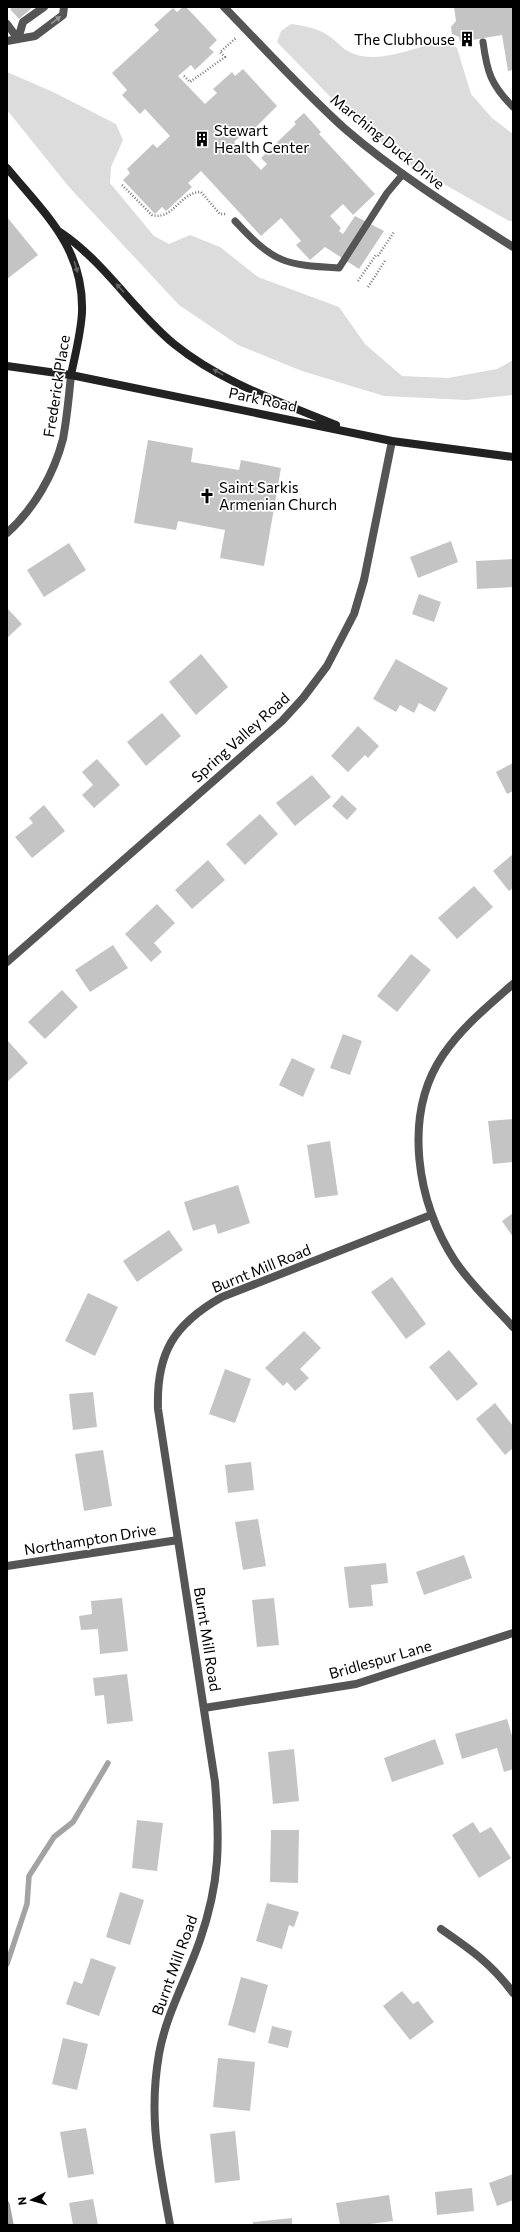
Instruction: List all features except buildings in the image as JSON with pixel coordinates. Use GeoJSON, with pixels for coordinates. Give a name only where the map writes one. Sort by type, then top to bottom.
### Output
{"type":"FeatureCollection","features":[{"type":"Feature","properties":{"kind":"main road"},"geometry":{"type":"LineString","coordinates":[[7,168],[60,232],[80,246],[93,258],[163,334],[203,364],[265,397],[356,433]]}},
{"type":"Feature","properties":{"kind":"main road","name":"Frederick Place"},"geometry":{"type":"LineString","coordinates":[[60,232],[73,256],[82,292],[82,313],[72,375]]}},
{"type":"Feature","properties":{"kind":"main road","name":"Park Road"},"geometry":{"type":"LineString","coordinates":[[7,366],[72,375],[392,441],[513,457]]}},
{"type":"Feature","properties":{"kind":"street"},"geometry":{"type":"LineString","coordinates":[[18,39],[24,22],[44,7]]}},
{"type":"Feature","properties":{"kind":"street"},"geometry":{"type":"LineString","coordinates":[[7,41],[35,36],[63,15],[64,7]]}},
{"type":"Feature","properties":{"kind":"street","name":"Marching Duck Drive"},"geometry":{"type":"LineString","coordinates":[[224,7],[339,123],[402,174],[513,247]]}},
{"type":"Feature","properties":{"kind":"street"},"geometry":{"type":"LineString","coordinates":[[7,24],[18,39]]}},
{"type":"Feature","properties":{"kind":"street","name":"Frederick Place"},"geometry":{"type":"LineString","coordinates":[[7,533],[33,503],[46,483],[63,437],[72,375]]}},
{"type":"Feature","properties":{"kind":"street","name":"Spring Valley Road"},"geometry":{"type":"LineString","coordinates":[[7,962],[282,721],[304,698],[327,666],[354,614],[364,580],[392,441]]}},
{"type":"Feature","properties":{"kind":"street"},"geometry":{"type":"LineString","coordinates":[[513,984],[461,1031],[442,1056],[430,1081],[422,1109],[419,1140],[420,1166],[431,1215],[440,1235],[456,1262],[513,1327]]}},
{"type":"Feature","properties":{"kind":"street","name":"Burnt Mill Road"},"geometry":{"type":"LineString","coordinates":[[170,2225],[155,2145],[154,2092],[159,2052],[169,2016],[200,1941],[212,1900],[218,1863],[219,1833],[215,1782],[158,1409],[158,1376],[165,1354],[172,1340],[187,1322],[205,1307],[222,1297],[431,1215]]}},
{"type":"Feature","properties":{"kind":"street","name":"Northampton Drive"},"geometry":{"type":"LineString","coordinates":[[7,1566],[178,1540]]}},
{"type":"Feature","properties":{"kind":"street","name":"Bridlespur Lane"},"geometry":{"type":"LineString","coordinates":[[204,1708],[356,1684],[513,1633]]}},
{"type":"Feature","properties":{"kind":"street"},"geometry":{"type":"LineString","coordinates":[[440,1929],[478,1954],[489,1964],[513,1993]]}},
{"type":"Feature","properties":{"kind":"lane"},"geometry":{"type":"LineString","coordinates":[[483,42],[490,79],[499,93],[513,107]]}},
{"type":"Feature","properties":{"kind":"lane"},"geometry":{"type":"LineString","coordinates":[[235,221],[258,246],[273,256],[298,266],[339,268],[387,193],[402,174]]}},
{"type":"Feature","properties":{"kind":"path"},"geometry":{"type":"LineString","coordinates":[[184,76],[190,82],[225,57],[220,52],[236,38]]}},
{"type":"Feature","properties":{"kind":"path"},"geometry":{"type":"LineString","coordinates":[[122,185],[152,215],[164,215],[188,194],[201,192],[220,214],[228,214],[235,221]]}},
{"type":"Feature","properties":{"kind":"path"},"geometry":{"type":"LineString","coordinates":[[358,281],[394,232]]}},
{"type":"Feature","properties":{"kind":"path"},"geometry":{"type":"LineString","coordinates":[[368,287],[385,261]]}},
{"type":"Feature","properties":{"kind":"shaded area"},"geometry":{"type":"Polygon","coordinates":[[[291,24],[316,29],[325,33],[346,50],[357,55],[369,57],[395,54],[445,41],[457,48],[471,94],[492,118],[513,134],[513,221],[509,221],[405,162],[346,113],[277,42],[281,31],[291,24]]]}},
{"type":"Feature","properties":{"kind":"shaded area"},"geometry":{"type":"Polygon","coordinates":[[[7,72],[53,92],[116,124],[123,140],[111,167],[110,183],[154,236],[169,244],[190,235],[220,247],[258,277],[339,307],[365,344],[402,376],[448,378],[497,369],[513,360],[513,395],[467,400],[384,396],[302,371],[238,345],[179,305],[69,187],[7,110],[7,72]]]}},
{"type":"Feature","properties":{"kind":"waterway"},"geometry":{"type":"LineString","coordinates":[[7,1964],[27,1904],[29,1876],[54,1837],[73,1822],[108,1763]]}},
{"type":"Feature","properties":{"kind":"waterway"},"geometry":{"type":"LineString","coordinates":[[7,2204],[11,2225]]}},
{"type":"Feature","properties":{"kind":"place","name":"The Clubhouse"},"geometry":{"type":"Point","coordinates":[467,39]}},
{"type":"Feature","properties":{"kind":"place","name":"Stewart Health Center"},"geometry":{"type":"Point","coordinates":[202,139]}},
{"type":"Feature","properties":{"kind":"place","name":"Saint Sarkis Armenian Church"},"geometry":{"type":"Point","coordinates":[207,496]}}]}
